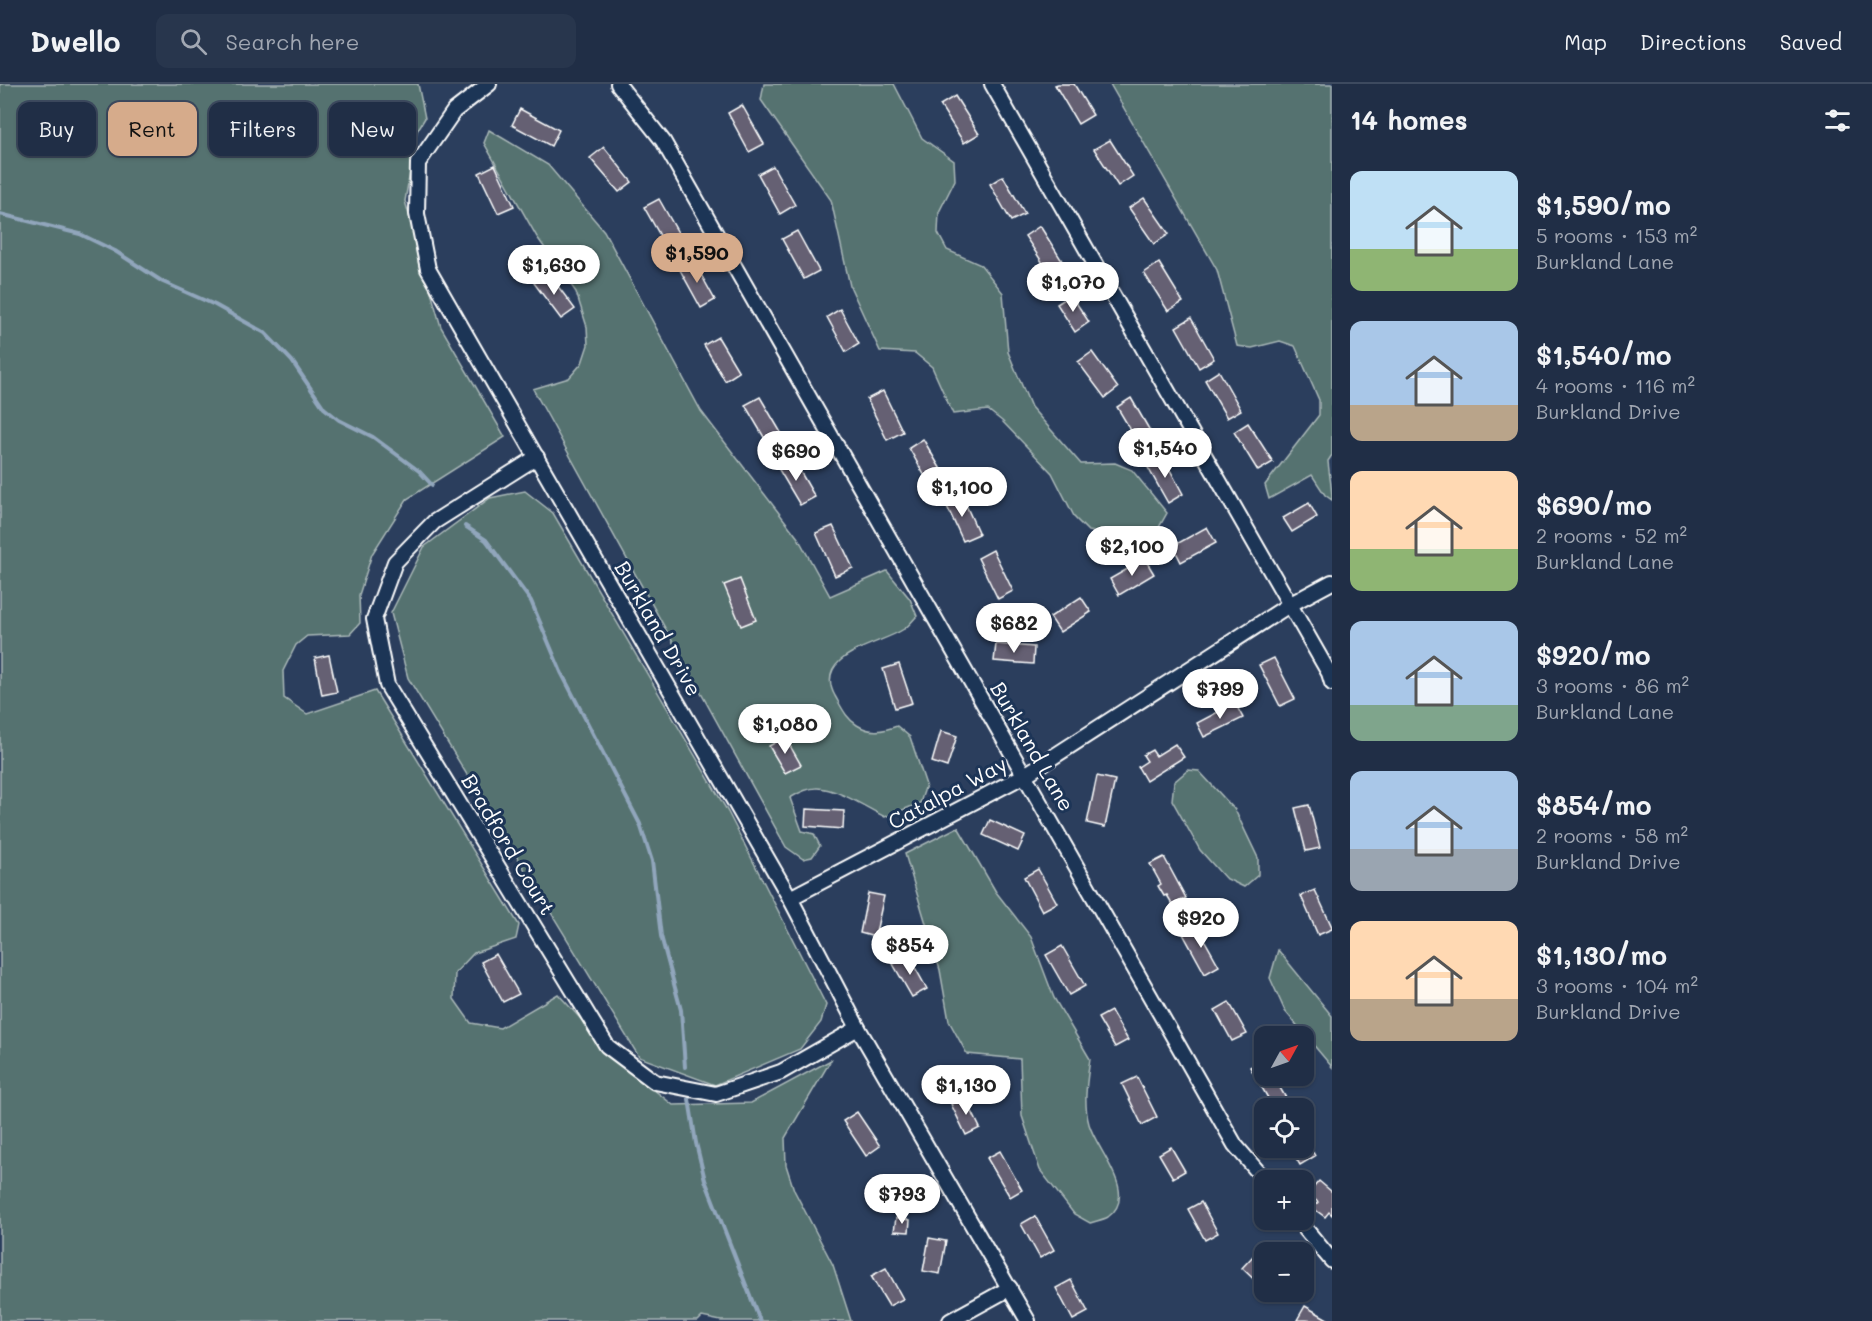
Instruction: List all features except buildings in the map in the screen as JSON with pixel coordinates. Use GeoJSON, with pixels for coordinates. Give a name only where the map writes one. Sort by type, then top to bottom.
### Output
{"type":"FeatureCollection","features":[{"type":"Feature","properties":{"kind":"street","name":"Burkland Drive"},"geometry":{"type":"LineString","coordinates":[[489,84],[454,111],[418,163],[417,214],[428,269],[790,898],[858,1028],[1028,1321]]}},
{"type":"Feature","properties":{"kind":"street","name":"Burkland Lane"},"geometry":{"type":"LineString","coordinates":[[618,84],[663,141],[1235,1145],[1256,1170]]}},
{"type":"Feature","properties":{"kind":"street"},"geometry":{"type":"LineString","coordinates":[[992,84],[1329,673],[1332,683]]}},
{"type":"Feature","properties":{"kind":"street","name":"Bradford Court"},"geometry":{"type":"LineString","coordinates":[[537,457],[434,522],[395,562],[374,619],[387,685],[607,1046],[654,1082],[716,1094],[781,1072],[858,1028]]}},
{"type":"Feature","properties":{"kind":"street","name":"Catalpa Way"},"geometry":{"type":"LineString","coordinates":[[790,898],[1025,775],[1289,605],[1332,582]]}},
{"type":"Feature","properties":{"kind":"street"},"geometry":{"type":"LineString","coordinates":[[1306,1230],[1332,1261]]}},
{"type":"Feature","properties":{"kind":"street"},"geometry":{"type":"LineString","coordinates":[[950,1321],[1010,1288]]}},
{"type":"Feature","properties":{"kind":"green space"},"geometry":{"type":"Polygon","coordinates":[[[0,84],[418,84],[425,118],[416,137],[416,102],[329,102],[329,156],[413,156],[405,201],[441,327],[505,437],[407,499],[372,554],[359,595],[360,623],[350,634],[307,636],[296,645],[283,671],[284,698],[307,714],[375,691],[519,925],[516,939],[474,953],[455,973],[454,999],[471,1023],[500,1028],[558,994],[623,1065],[673,1105],[751,1103],[831,1060],[785,1138],[786,1165],[794,1190],[833,1265],[851,1321],[721,1321],[702,1317],[698,1321],[0,1321],[0,84]]]}},
{"type":"Feature","properties":{"kind":"green space"},"geometry":{"type":"Polygon","coordinates":[[[764,84],[894,84],[922,138],[954,161],[955,180],[939,212],[938,233],[947,250],[981,265],[1003,293],[1008,352],[1031,407],[1081,464],[1115,463],[1132,470],[1167,513],[1158,529],[1124,536],[1088,531],[1075,518],[1052,473],[1002,421],[988,410],[953,414],[932,367],[915,353],[880,351],[850,286],[831,200],[761,100],[764,84]]]}},
{"type":"Feature","properties":{"kind":"green space"},"geometry":{"type":"Polygon","coordinates":[[[1110,84],[1332,84],[1332,455],[1328,461],[1332,500],[1325,495],[1312,475],[1269,499],[1265,485],[1319,415],[1319,400],[1295,346],[1280,341],[1252,348],[1237,346],[1217,270],[1110,84]]]}},
{"type":"Feature","properties":{"kind":"green space"},"geometry":{"type":"Polygon","coordinates":[[[489,130],[548,165],[604,231],[701,411],[798,538],[830,596],[887,571],[910,599],[917,616],[909,625],[840,661],[833,670],[830,682],[842,709],[857,725],[867,730],[877,731],[897,726],[910,737],[926,785],[920,803],[885,817],[834,791],[817,788],[806,790],[790,798],[802,831],[814,834],[820,846],[812,857],[803,859],[786,847],[533,389],[569,378],[582,363],[588,345],[587,327],[576,292],[537,237],[484,143],[489,130]]]}},
{"type":"Feature","properties":{"kind":"green space"},"geometry":{"type":"Polygon","coordinates":[[[525,491],[553,513],[728,812],[826,1005],[821,1022],[800,1049],[715,1085],[639,1057],[408,678],[391,613],[424,547],[490,498],[525,491]]]}},
{"type":"Feature","properties":{"kind":"green space"},"geometry":{"type":"Polygon","coordinates":[[[1188,770],[1199,771],[1235,810],[1258,858],[1258,875],[1244,887],[1225,878],[1200,850],[1172,800],[1174,782],[1188,770]]]}},
{"type":"Feature","properties":{"kind":"green space"},"geometry":{"type":"Polygon","coordinates":[[[958,827],[996,892],[1031,937],[1054,998],[1090,1059],[1086,1092],[1087,1116],[1093,1135],[1118,1184],[1120,1196],[1117,1207],[1104,1219],[1090,1223],[1074,1214],[1040,1170],[1022,1116],[1020,1059],[967,1054],[949,1021],[940,970],[905,854],[958,827]]]}},
{"type":"Feature","properties":{"kind":"green space"},"geometry":{"type":"Polygon","coordinates":[[[1278,950],[1332,1016],[1332,1067],[1314,1046],[1314,1026],[1298,1026],[1285,1011],[1270,978],[1278,950]]]}},
{"type":"Feature","properties":{"kind":"waterway"},"geometry":{"type":"LineString","coordinates":[[0,214],[80,234],[115,251],[163,282],[215,305],[265,333],[292,361],[324,408],[339,420],[373,437],[419,471],[432,485]]}},
{"type":"Feature","properties":{"kind":"waterway"},"geometry":{"type":"LineString","coordinates":[[465,526],[486,540],[531,601],[561,672],[640,824],[652,861],[661,936],[681,1010],[685,1067]]}},
{"type":"Feature","properties":{"kind":"waterway"},"geometry":{"type":"LineString","coordinates":[[689,1099],[705,1180],[760,1321]]}}]}
